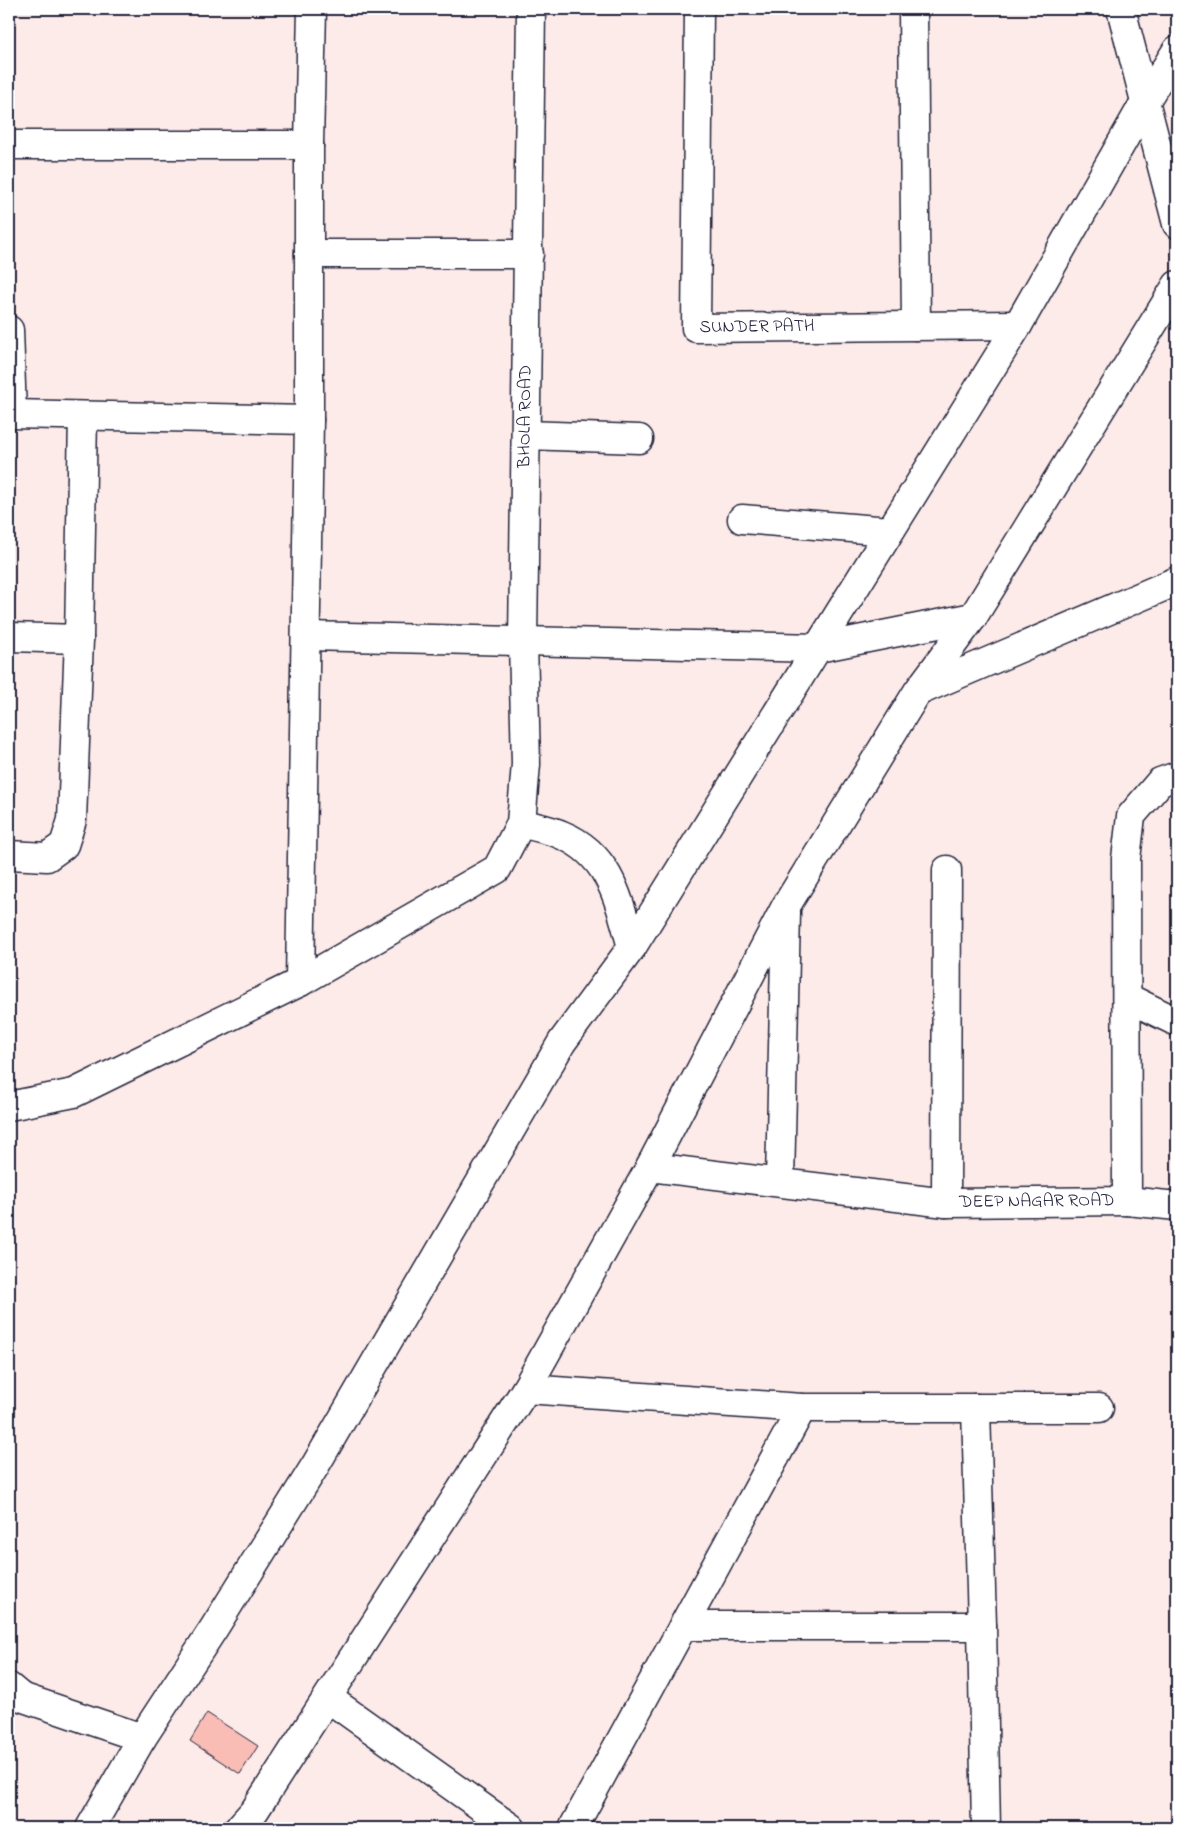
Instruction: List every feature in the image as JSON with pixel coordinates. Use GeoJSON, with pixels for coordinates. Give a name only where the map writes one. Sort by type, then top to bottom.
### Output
{"type":"FeatureCollection","features":[{"type":"Feature","properties":{"kind":"street"},"geometry":{"type":"LineString","coordinates":[[300,982],[307,636],[309,145],[312,9]]}},
{"type":"Feature","properties":{"kind":"street","name":"BHOLA ROAD"},"geometry":{"type":"LineString","coordinates":[[521,823],[526,764],[523,642],[531,9]]}},
{"type":"Feature","properties":{"kind":"street","name":"SUNDER PATH"},"geometry":{"type":"LineString","coordinates":[[698,9],[696,328],[1018,325]]}},
{"type":"Feature","properties":{"kind":"street"},"geometry":{"type":"LineString","coordinates":[[913,9],[916,326]]}},
{"type":"Feature","properties":{"kind":"street"},"geometry":{"type":"LineString","coordinates":[[1121,9],[1177,224]]}},
{"type":"Feature","properties":{"kind":"street"},"geometry":{"type":"LineString","coordinates":[[90,1828],[142,1738],[214,1628],[315,1466],[562,1042],[632,947],[889,530],[1018,325],[1146,100],[1177,50]]}},
{"type":"Feature","properties":{"kind":"street"},"geometry":{"type":"LineString","coordinates":[[9,144],[309,145]]}},
{"type":"Feature","properties":{"kind":"street"},"geometry":{"type":"LineString","coordinates":[[309,254],[529,254]]}},
{"type":"Feature","properties":{"kind":"street"},"geometry":{"type":"LineString","coordinates":[[239,1828],[255,1810],[526,1389],[650,1167],[786,906],[918,692],[973,617],[1174,302]]}},
{"type":"Feature","properties":{"kind":"street"},"geometry":{"type":"LineString","coordinates":[[9,330],[10,414],[309,420]]}},
{"type":"Feature","properties":{"kind":"street"},"geometry":{"type":"LineString","coordinates":[[9,855],[47,857],[64,845],[72,820],[79,639],[83,416]]}},
{"type":"Feature","properties":{"kind":"street"},"geometry":{"type":"LineString","coordinates":[[526,435],[639,439]]}},
{"type":"Feature","properties":{"kind":"street"},"geometry":{"type":"LineString","coordinates":[[742,519],[889,530]]}},
{"type":"Feature","properties":{"kind":"street"},"geometry":{"type":"LineString","coordinates":[[918,692],[1177,581]]}},
{"type":"Feature","properties":{"kind":"street"},"geometry":{"type":"LineString","coordinates":[[307,636],[818,648],[973,617]]}},
{"type":"Feature","properties":{"kind":"street"},"geometry":{"type":"LineString","coordinates":[[9,637],[79,639]]}},
{"type":"Feature","properties":{"kind":"street","name":"DEEP NAGAR ROAD"},"geometry":{"type":"LineString","coordinates":[[650,1167],[946,1203],[1126,1201],[1128,998],[1126,859],[1131,816],[1160,782],[1177,776]]}},
{"type":"Feature","properties":{"kind":"street"},"geometry":{"type":"LineString","coordinates":[[9,1106],[74,1093],[300,982],[497,869],[521,823],[563,835],[597,858],[616,890],[632,947]]}},
{"type":"Feature","properties":{"kind":"street"},"geometry":{"type":"LineString","coordinates":[[946,1203],[947,870]]}},
{"type":"Feature","properties":{"kind":"street"},"geometry":{"type":"LineString","coordinates":[[780,1182],[786,906]]}},
{"type":"Feature","properties":{"kind":"street"},"geometry":{"type":"LineString","coordinates":[[1128,998],[1177,1022]]}},
{"type":"Feature","properties":{"kind":"street"},"geometry":{"type":"LineString","coordinates":[[1126,1201],[1177,1206]]}},
{"type":"Feature","properties":{"kind":"street"},"geometry":{"type":"LineString","coordinates":[[526,1389],[802,1408],[1099,1408]]}},
{"type":"Feature","properties":{"kind":"street"},"geometry":{"type":"LineString","coordinates":[[573,1828],[802,1408]]}},
{"type":"Feature","properties":{"kind":"street"},"geometry":{"type":"LineString","coordinates":[[976,1408],[986,1828]]}},
{"type":"Feature","properties":{"kind":"street"},"geometry":{"type":"LineString","coordinates":[[683,1626],[982,1626]]}},
{"type":"Feature","properties":{"kind":"street"},"geometry":{"type":"LineString","coordinates":[[9,1687],[21,1697],[142,1738]]}},
{"type":"Feature","properties":{"kind":"street"},"geometry":{"type":"LineString","coordinates":[[328,1698],[511,1828]]}},
{"type":"Feature","properties":{"kind":"building"},"geometry":{"type":"Polygon","coordinates":[[[207,1713],[258,1746],[240,1774],[190,1741],[207,1713]]]}}]}
